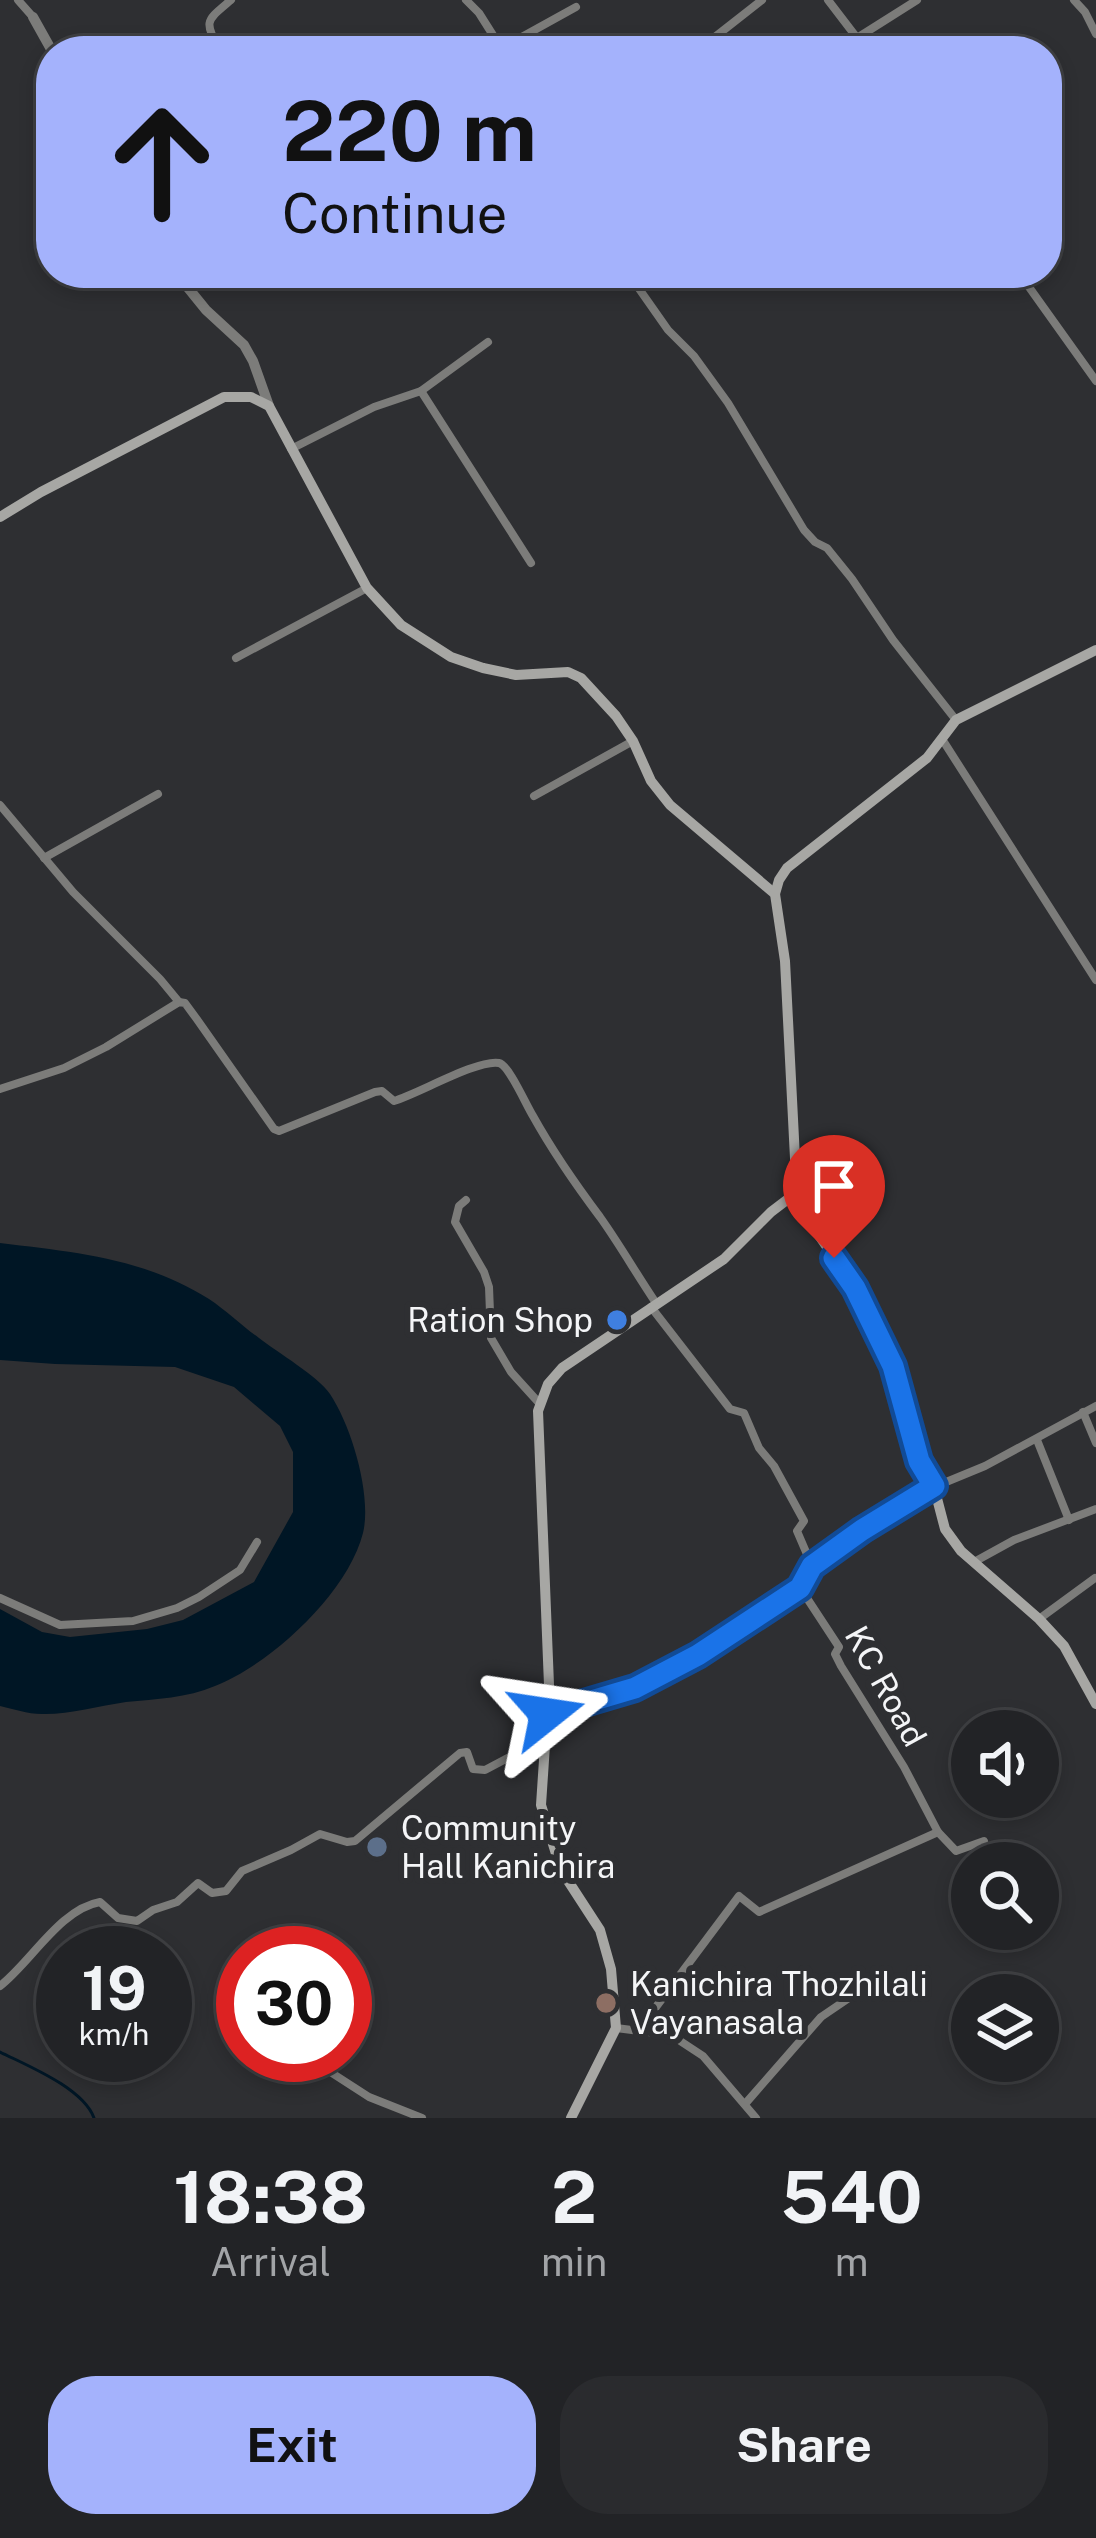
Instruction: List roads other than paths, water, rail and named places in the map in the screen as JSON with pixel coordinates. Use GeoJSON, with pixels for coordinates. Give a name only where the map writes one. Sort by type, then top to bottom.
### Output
{"type":"FeatureCollection","features":[{"type":"Feature","properties":{"kind":"main road"},"geometry":{"type":"LineString","coordinates":[[0,517],[41,491],[224,398],[251,397],[269,406],[367,587],[400,625],[451,657],[483,668],[516,675],[568,672],[581,678],[599,694],[633,741],[651,781],[670,805],[775,894]]}},
{"type":"Feature","properties":{"kind":"main road"},"geometry":{"type":"LineString","coordinates":[[571,2118],[616,2028],[611,1969],[600,1930],[561,1870],[542,1805],[550,1685],[537,1434],[548,1384],[562,1368],[724,1259],[792,1196],[796,1178],[789,1023],[775,894],[787,868],[927,758],[956,720],[1096,650]]}},
{"type":"Feature","properties":{"kind":"main road"},"geometry":{"type":"LineString","coordinates":[[792,1196],[855,1288],[893,1366],[919,1461],[934,1486],[945,1528],[961,1551],[1039,1618],[1064,1646],[1096,1705]]}},
{"type":"Feature","properties":{"kind":"street"},"geometry":{"type":"LineString","coordinates":[[18,0],[44,36]]}},
{"type":"Feature","properties":{"kind":"street"},"geometry":{"type":"LineString","coordinates":[[212,36],[209,19],[231,0]]}},
{"type":"Feature","properties":{"kind":"street"},"geometry":{"type":"LineString","coordinates":[[466,0],[494,36]]}},
{"type":"Feature","properties":{"kind":"street"},"geometry":{"type":"LineString","coordinates":[[717,36],[762,0]]}},
{"type":"Feature","properties":{"kind":"street"},"geometry":{"type":"LineString","coordinates":[[828,0],[855,36]]}},
{"type":"Feature","properties":{"kind":"street"},"geometry":{"type":"LineString","coordinates":[[860,36],[917,0]]}},
{"type":"Feature","properties":{"kind":"street"},"geometry":{"type":"LineString","coordinates":[[1074,0],[1096,34]]}},
{"type":"Feature","properties":{"kind":"street"},"geometry":{"type":"LineString","coordinates":[[527,36],[576,7]]}},
{"type":"Feature","properties":{"kind":"street"},"geometry":{"type":"LineString","coordinates":[[188,288],[244,345],[269,406]]}},
{"type":"Feature","properties":{"kind":"street"},"geometry":{"type":"LineString","coordinates":[[639,288],[728,404],[804,530],[827,548],[852,579],[956,720]]}},
{"type":"Feature","properties":{"kind":"street"},"geometry":{"type":"LineString","coordinates":[[1030,288],[1096,381]]}},
{"type":"Feature","properties":{"kind":"street"},"geometry":{"type":"LineString","coordinates":[[290,449],[374,407],[421,391],[488,342]]}},
{"type":"Feature","properties":{"kind":"street"},"geometry":{"type":"LineString","coordinates":[[421,391],[530,563]]}},
{"type":"Feature","properties":{"kind":"street"},"geometry":{"type":"LineString","coordinates":[[236,658],[367,587]]}},
{"type":"Feature","properties":{"kind":"street"},"geometry":{"type":"LineString","coordinates":[[942,740],[1096,980]]}},
{"type":"Feature","properties":{"kind":"street"},"geometry":{"type":"LineString","coordinates":[[534,796],[633,741]]}},
{"type":"Feature","properties":{"kind":"street"},"geometry":{"type":"LineString","coordinates":[[44,858],[158,794]]}},
{"type":"Feature","properties":{"kind":"street"},"geometry":{"type":"LineString","coordinates":[[0,805],[90,912],[196,1018],[274,1130],[375,1091],[394,1101],[491,1063],[507,1066],[568,1174],[654,1305],[730,1409],[744,1413],[804,1521],[797,1531],[812,1566]]}},
{"type":"Feature","properties":{"kind":"street"},"geometry":{"type":"LineString","coordinates":[[0,1089],[64,1068],[179,1002]]}},
{"type":"Feature","properties":{"kind":"street"},"geometry":{"type":"LineString","coordinates":[[466,1200],[458,1206],[455,1222],[489,1287],[491,1338],[511,1372],[541,1404]]}},
{"type":"Feature","properties":{"kind":"street"},"geometry":{"type":"LineString","coordinates":[[547,1714],[635,1688],[698,1655],[800,1588],[812,1566],[862,1530],[934,1486],[986,1466],[1096,1406]]}},
{"type":"Feature","properties":{"kind":"street"},"geometry":{"type":"LineString","coordinates":[[1084,1412],[1096,1443]]}},
{"type":"Feature","properties":{"kind":"street"},"geometry":{"type":"LineString","coordinates":[[1037,1439],[1069,1520]]}},
{"type":"Feature","properties":{"kind":"street"},"geometry":{"type":"LineString","coordinates":[[974,1562],[1013,1540],[1096,1509]]}},
{"type":"Feature","properties":{"kind":"street"},"geometry":{"type":"LineString","coordinates":[[0,1598],[60,1625],[133,1621],[177,1608],[212,1588],[240,1570],[257,1542]]}},
{"type":"Feature","properties":{"kind":"street"},"geometry":{"type":"LineString","coordinates":[[1039,1618],[1095,1579]]}},
{"type":"Feature","properties":{"kind":"street","name":"KC Road"},"geometry":{"type":"LineString","coordinates":[[800,1588],[839,1647],[835,1654],[841,1666],[938,1832]]}},
{"type":"Feature","properties":{"kind":"street"},"geometry":{"type":"LineString","coordinates":[[0,1986],[86,1904],[100,1902],[118,1918],[137,1922],[177,1902],[198,1883],[212,1894],[226,1892],[242,1871],[320,1834],[355,1841],[460,1753],[467,1752],[473,1769],[485,1770],[544,1743]]}},
{"type":"Feature","properties":{"kind":"street"},"geometry":{"type":"LineString","coordinates":[[638,2031],[739,1896],[759,1912],[938,1832],[956,1851],[984,1841]]}},
{"type":"Feature","properties":{"kind":"street"},"geometry":{"type":"LineString","coordinates":[[745,2104],[820,2017],[871,1983]]}},
{"type":"Feature","properties":{"kind":"street"},"geometry":{"type":"LineString","coordinates":[[616,2028],[671,2035],[703,2056],[756,2118]]}},
{"type":"Feature","properties":{"kind":"street"},"geometry":{"type":"LineString","coordinates":[[346,2082],[369,2097],[422,2118]]}},
{"type":"Feature","properties":{"kind":"water"},"geometry":{"type":"Polygon","coordinates":[[[0,1243],[108,1259],[184,1285],[325,1387],[338,1408],[358,1462],[365,1500],[363,1533],[355,1556],[304,1624],[237,1676],[182,1696],[65,1713],[34,1714],[0,1706],[0,1609],[42,1632],[70,1637],[147,1629],[183,1620],[254,1582],[293,1512],[293,1452],[280,1426],[234,1387],[175,1367],[0,1360],[0,1243]]]}},
{"type":"Feature","properties":{"kind":"waterway"},"geometry":{"type":"LineString","coordinates":[[0,2052],[67,2088],[94,2118]]}},
{"type":"Feature","properties":{"kind":"place","name":"Ration Shop"},"geometry":{"type":"Point","coordinates":[617,1320]}},
{"type":"Feature","properties":{"kind":"place","name":"Community Hall Kanichira"},"geometry":{"type":"Point","coordinates":[377,1847]}},
{"type":"Feature","properties":{"kind":"place","name":"Kanichira Thozhilali Vayanasala"},"geometry":{"type":"Point","coordinates":[606,2003]}}]}
